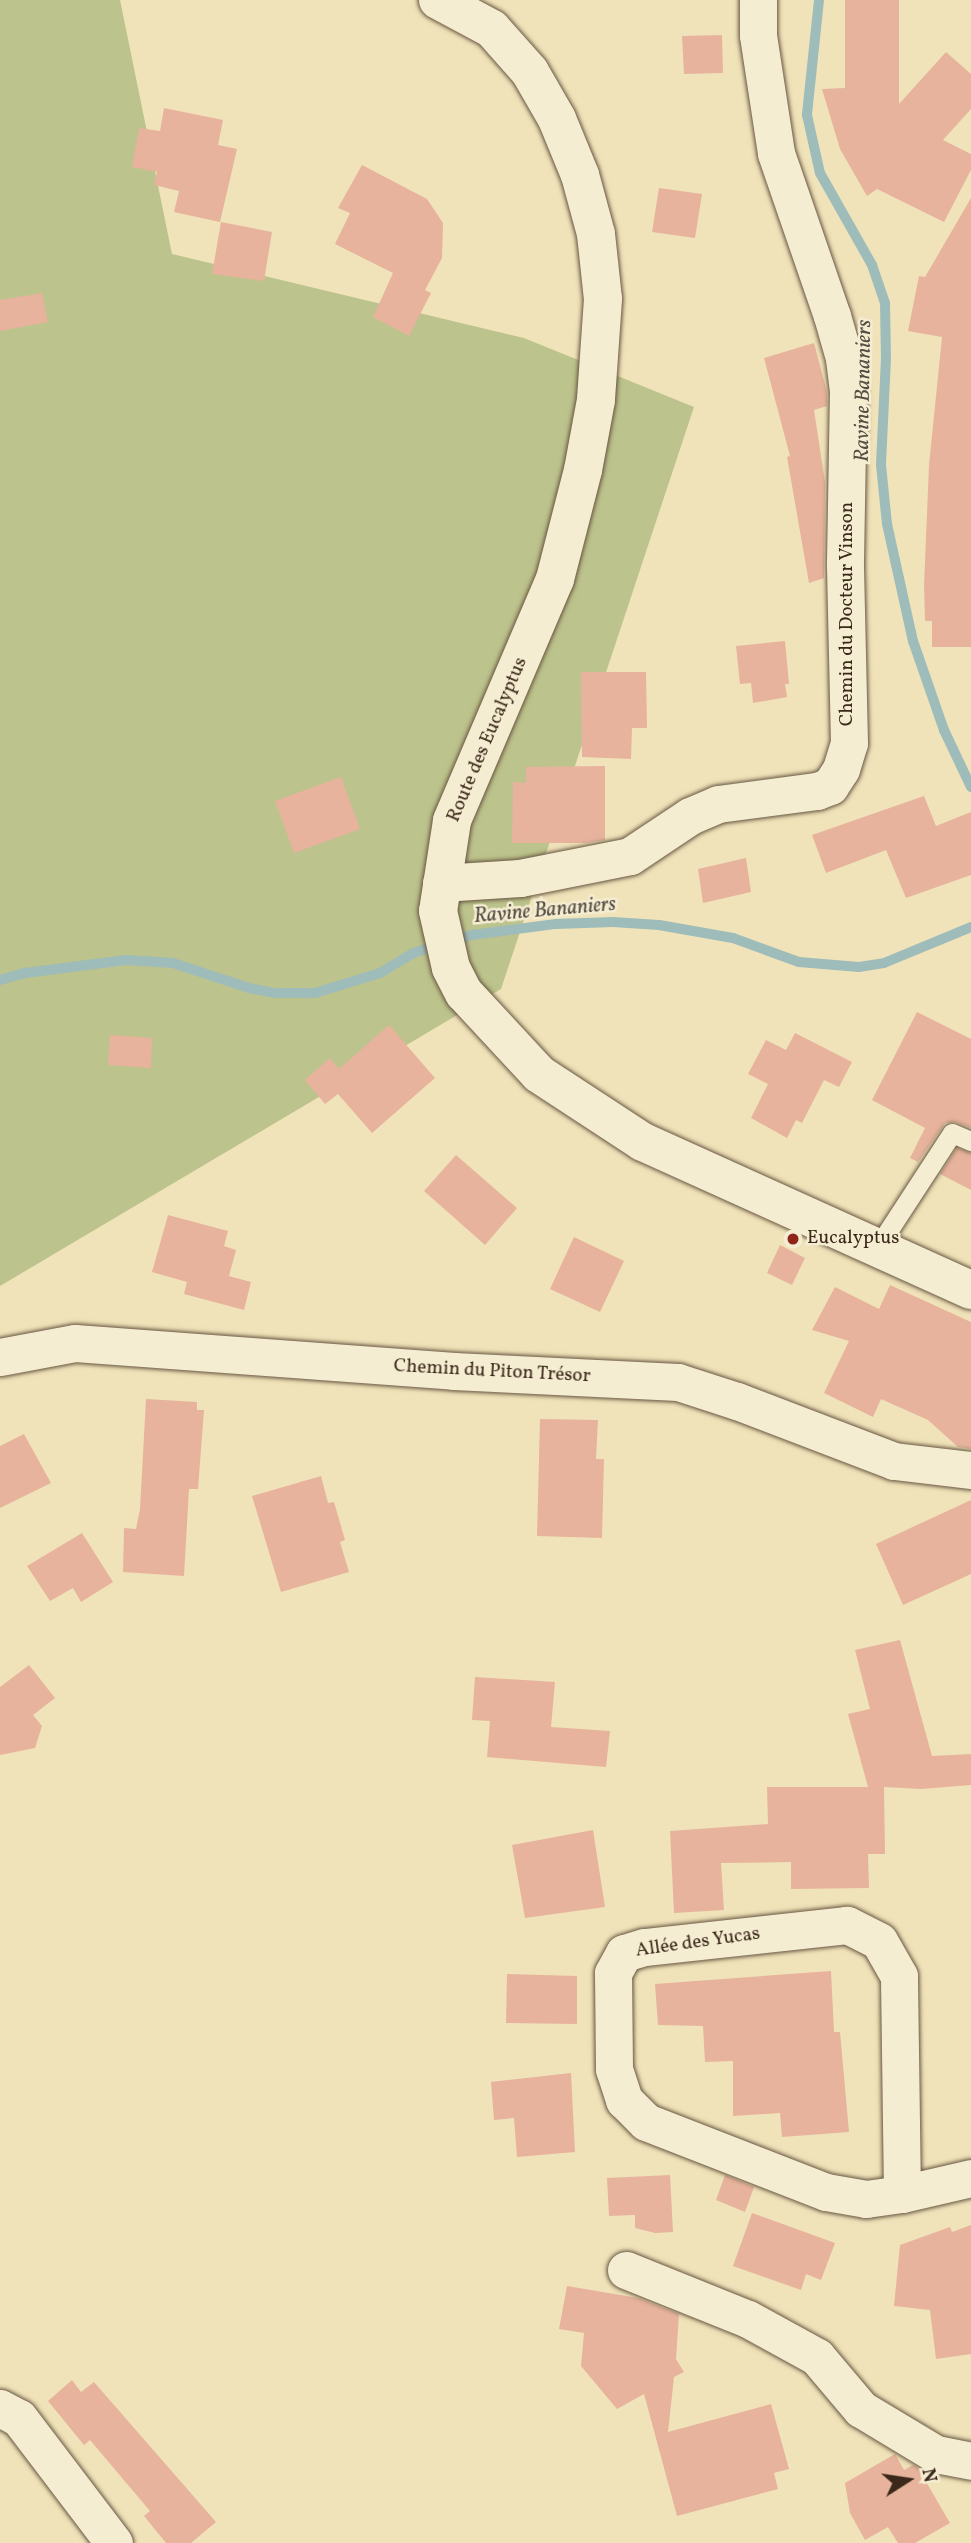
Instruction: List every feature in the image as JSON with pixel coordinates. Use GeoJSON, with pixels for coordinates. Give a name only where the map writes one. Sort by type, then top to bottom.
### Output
{"type":"FeatureCollection","features":[{"type":"Feature","properties":{"kind":"main road","name":"Route des Eucalyptus"},"geometry":{"type":"LineString","coordinates":[[438,0],[492,29],[530,72],[558,118],[580,175],[596,234],[603,299],[596,400],[583,470],[555,579],[453,821],[440,897],[451,968],[464,993],[483,1016],[551,1082],[643,1142],[971,1290]]}},
{"type":"Feature","properties":{"kind":"street","name":"Chemin du Docteur Vinson"},"geometry":{"type":"LineString","coordinates":[[440,897],[631,856],[690,816],[718,804],[817,791],[831,786],[841,769],[849,743],[845,561],[849,391],[844,358],[832,316],[776,153],[761,60],[758,0]]}},
{"type":"Feature","properties":{"kind":"street","name":"Chemin du Piton Trésor"},"geometry":{"type":"LineString","coordinates":[[0,1357],[75,1343],[454,1371],[678,1382],[737,1401],[894,1461],[971,1470]]}},
{"type":"Feature","properties":{"kind":"street","name":"Allée des Yucas"},"geometry":{"type":"LineString","coordinates":[[902,2194],[899,1976],[879,1941],[847,1925],[644,1947],[624,1953],[613,1973],[614,2069],[624,2100],[646,2122],[826,2192],[866,2199],[902,2194],[971,2178]]}},
{"type":"Feature","properties":{"kind":"street"},"geometry":{"type":"LineString","coordinates":[[626,2270],[748,2319],[817,2357],[861,2409],[936,2454],[971,2461]]}},
{"type":"Feature","properties":{"kind":"street"},"geometry":{"type":"LineString","coordinates":[[0,2408],[19,2417],[114,2543]]}},
{"type":"Feature","properties":{"kind":"lane"},"geometry":{"type":"LineString","coordinates":[[877,1248],[952,1133],[971,1141]]}},
{"type":"Feature","properties":{"kind":"green space"},"geometry":{"type":"Polygon","coordinates":[[[0,0],[120,0],[172,254],[524,338],[694,407],[501,989],[0,1286],[0,0]]]}},
{"type":"Feature","properties":{"kind":"building"},"geometry":{"type":"Polygon","coordinates":[[[845,0],[899,0],[899,104],[946,52],[971,74],[971,109],[943,140],[971,154],[971,170],[944,222],[877,189],[867,196],[840,149],[822,89],[845,88],[845,0]]]}},
{"type":"Feature","properties":{"kind":"building"},"geometry":{"type":"Polygon","coordinates":[[[722,35],[723,73],[684,74],[682,36],[722,35]]]}},
{"type":"Feature","properties":{"kind":"building"},"geometry":{"type":"Polygon","coordinates":[[[164,108],[223,120],[218,145],[237,149],[220,222],[174,212],[179,191],[154,185],[157,172],[132,167],[139,128],[160,131],[164,108]]]}},
{"type":"Feature","properties":{"kind":"building"},"geometry":{"type":"Polygon","coordinates":[[[362,165],[427,199],[443,223],[442,258],[425,290],[431,293],[409,336],[373,317],[393,273],[335,244],[350,213],[338,208],[362,165]]]}},
{"type":"Feature","properties":{"kind":"building"},"geometry":{"type":"Polygon","coordinates":[[[659,188],[702,194],[695,238],[652,232],[659,188]]]}},
{"type":"Feature","properties":{"kind":"building"},"geometry":{"type":"Polygon","coordinates":[[[971,198],[971,647],[932,647],[932,621],[925,621],[924,586],[929,465],[942,337],[908,331],[919,276],[925,277],[971,198]]]}},
{"type":"Feature","properties":{"kind":"building"},"geometry":{"type":"Polygon","coordinates":[[[221,222],[272,232],[264,281],[212,274],[221,222]]]}},
{"type":"Feature","properties":{"kind":"building"},"geometry":{"type":"Polygon","coordinates":[[[42,293],[48,322],[0,331],[0,300],[42,293]]]}},
{"type":"Feature","properties":{"kind":"building"},"geometry":{"type":"Polygon","coordinates":[[[814,343],[827,392],[827,406],[814,410],[825,482],[824,578],[809,583],[787,457],[790,456],[764,358],[814,343]]]}},
{"type":"Feature","properties":{"kind":"building"},"geometry":{"type":"Polygon","coordinates":[[[785,641],[789,684],[785,684],[787,697],[753,703],[751,683],[740,684],[736,646],[785,641]]]}},
{"type":"Feature","properties":{"kind":"building"},"geometry":{"type":"Polygon","coordinates":[[[581,672],[646,672],[647,728],[632,728],[631,759],[582,757],[581,672]]]}},
{"type":"Feature","properties":{"kind":"building"},"geometry":{"type":"Polygon","coordinates":[[[605,766],[605,840],[586,843],[512,843],[513,782],[526,783],[526,767],[605,766]]]}},
{"type":"Feature","properties":{"kind":"building"},"geometry":{"type":"Polygon","coordinates":[[[341,777],[360,829],[294,853],[275,801],[341,777]]]}},
{"type":"Feature","properties":{"kind":"building"},"geometry":{"type":"Polygon","coordinates":[[[924,796],[936,826],[971,812],[971,875],[906,898],[886,850],[826,873],[812,835],[924,796]]]}},
{"type":"Feature","properties":{"kind":"building"},"geometry":{"type":"Polygon","coordinates":[[[746,858],[751,892],[703,903],[698,869],[746,858]]]}},
{"type":"Feature","properties":{"kind":"building"},"geometry":{"type":"Polygon","coordinates":[[[917,1012],[971,1039],[971,1128],[956,1122],[945,1123],[918,1162],[910,1158],[925,1128],[872,1100],[917,1012]]]}},
{"type":"Feature","properties":{"kind":"building"},"geometry":{"type":"Polygon","coordinates":[[[389,1025],[435,1078],[372,1133],[338,1094],[325,1104],[305,1080],[330,1058],[339,1069],[389,1025]]]}},
{"type":"Feature","properties":{"kind":"building"},"geometry":{"type":"Polygon","coordinates":[[[795,1033],[852,1062],[839,1087],[824,1080],[802,1123],[796,1120],[787,1138],[751,1118],[768,1084],[748,1074],[766,1040],[786,1050],[795,1033]]]}},
{"type":"Feature","properties":{"kind":"building"},"geometry":{"type":"Polygon","coordinates":[[[110,1035],[152,1038],[151,1068],[108,1065],[110,1035]]]}},
{"type":"Feature","properties":{"kind":"building"},"geometry":{"type":"Polygon","coordinates":[[[957,1148],[971,1153],[971,1190],[940,1174],[957,1148]]]}},
{"type":"Feature","properties":{"kind":"building"},"geometry":{"type":"Polygon","coordinates":[[[456,1155],[517,1208],[485,1245],[424,1191],[456,1155]]]}},
{"type":"Feature","properties":{"kind":"building"},"geometry":{"type":"Polygon","coordinates":[[[168,1215],[228,1231],[224,1246],[236,1250],[229,1276],[251,1282],[244,1310],[184,1294],[187,1282],[152,1272],[168,1215]]]}},
{"type":"Feature","properties":{"kind":"building"},"geometry":{"type":"Polygon","coordinates":[[[574,1237],[624,1261],[600,1312],[550,1289],[574,1237]]]}},
{"type":"Feature","properties":{"kind":"building"},"geometry":{"type":"Polygon","coordinates":[[[780,1245],[805,1258],[792,1285],[767,1273],[780,1245]]]}},
{"type":"Feature","properties":{"kind":"building"},"geometry":{"type":"Polygon","coordinates":[[[890,1285],[971,1322],[971,1449],[958,1447],[928,1420],[881,1399],[873,1417],[824,1393],[849,1341],[812,1330],[835,1287],[879,1309],[890,1285]]]}},
{"type":"Feature","properties":{"kind":"building"},"geometry":{"type":"Polygon","coordinates":[[[146,1399],[197,1402],[197,1410],[204,1410],[198,1489],[189,1489],[184,1576],[123,1572],[124,1528],[136,1529],[140,1509],[146,1399]]]}},
{"type":"Feature","properties":{"kind":"building"},"geometry":{"type":"Polygon","coordinates":[[[540,1419],[598,1420],[596,1459],[604,1459],[602,1538],[537,1536],[540,1419]]]}},
{"type":"Feature","properties":{"kind":"building"},"geometry":{"type":"Polygon","coordinates":[[[24,1434],[51,1483],[0,1508],[0,1446],[24,1434]]]}},
{"type":"Feature","properties":{"kind":"building"},"geometry":{"type":"Polygon","coordinates":[[[321,1476],[328,1503],[334,1502],[345,1540],[340,1542],[349,1572],[281,1592],[252,1496],[321,1476]]]}},
{"type":"Feature","properties":{"kind":"building"},"geometry":{"type":"Polygon","coordinates":[[[971,1500],[971,1574],[903,1605],[876,1544],[971,1500]]]}},
{"type":"Feature","properties":{"kind":"building"},"geometry":{"type":"Polygon","coordinates":[[[82,1533],[113,1582],[81,1602],[73,1588],[50,1601],[27,1566],[82,1533]]]}},
{"type":"Feature","properties":{"kind":"building"},"geometry":{"type":"Polygon","coordinates":[[[900,1640],[932,1756],[971,1754],[971,1785],[921,1789],[884,1787],[885,1854],[868,1854],[869,1888],[791,1889],[791,1862],[721,1863],[724,1910],[674,1913],[670,1831],[768,1824],[767,1787],[868,1787],[848,1714],[870,1709],[855,1650],[900,1640]]]}},
{"type":"Feature","properties":{"kind":"building"},"geometry":{"type":"Polygon","coordinates":[[[29,1665],[55,1698],[33,1715],[42,1726],[35,1748],[0,1755],[0,1687],[29,1665]]]}},
{"type":"Feature","properties":{"kind":"building"},"geometry":{"type":"Polygon","coordinates":[[[475,1677],[555,1682],[551,1727],[610,1731],[606,1767],[487,1757],[490,1721],[472,1720],[475,1677]]]}},
{"type":"Feature","properties":{"kind":"building"},"geometry":{"type":"Polygon","coordinates":[[[593,1830],[605,1907],[525,1918],[512,1845],[593,1830]]]}},
{"type":"Feature","properties":{"kind":"building"},"geometry":{"type":"Polygon","coordinates":[[[831,1971],[834,2032],[840,2032],[849,2132],[782,2137],[780,2113],[733,2116],[733,2061],[705,2062],[703,2026],[658,2025],[655,1984],[831,1971]]]}},
{"type":"Feature","properties":{"kind":"building"},"geometry":{"type":"Polygon","coordinates":[[[507,1974],[577,1976],[577,2024],[506,2023],[507,1974]]]}},
{"type":"Feature","properties":{"kind":"building"},"geometry":{"type":"Polygon","coordinates":[[[571,2073],[575,2152],[517,2157],[514,2118],[494,2120],[491,2082],[571,2073]]]}},
{"type":"Feature","properties":{"kind":"building"},"geometry":{"type":"Polygon","coordinates":[[[670,2175],[673,2232],[655,2233],[635,2228],[635,2215],[609,2216],[607,2178],[670,2175]]]}},
{"type":"Feature","properties":{"kind":"building"},"geometry":{"type":"Polygon","coordinates":[[[725,2175],[754,2187],[745,2212],[716,2200],[725,2175]]]}},
{"type":"Feature","properties":{"kind":"building"},"geometry":{"type":"Polygon","coordinates":[[[752,2213],[835,2243],[821,2280],[806,2274],[801,2290],[733,2266],[752,2213]]]}},
{"type":"Feature","properties":{"kind":"building"},"geometry":{"type":"Polygon","coordinates":[[[971,2225],[971,2354],[936,2359],[930,2310],[894,2306],[900,2245],[950,2227],[952,2232],[971,2225]]]}},
{"type":"Feature","properties":{"kind":"building"},"geometry":{"type":"Polygon","coordinates":[[[567,2286],[638,2298],[679,2314],[676,2359],[684,2372],[674,2377],[668,2432],[771,2404],[789,2469],[774,2473],[778,2489],[677,2516],[644,2394],[617,2409],[581,2366],[584,2333],[559,2329],[567,2286]]]}},
{"type":"Feature","properties":{"kind":"building"},"geometry":{"type":"Polygon","coordinates":[[[72,2380],[81,2392],[94,2382],[216,2522],[191,2543],[166,2543],[144,2516],[150,2511],[90,2440],[84,2445],[48,2401],[72,2380]]]}},
{"type":"Feature","properties":{"kind":"building"},"geometry":{"type":"Polygon","coordinates":[[[895,2454],[904,2470],[913,2465],[918,2468],[950,2523],[915,2543],[898,2543],[888,2527],[865,2540],[850,2513],[845,2483],[895,2454]]]}},
{"type":"Feature","properties":{"kind":"waterway","name":"Ravine Bananiers"},"geometry":{"type":"LineString","coordinates":[[819,0],[807,115],[820,173],[872,265],[885,303],[886,358],[881,465],[887,524],[913,641],[944,730],[971,787]]}},
{"type":"Feature","properties":{"kind":"waterway","name":"Ravine Bananiers"},"geometry":{"type":"LineString","coordinates":[[0,980],[25,973],[126,960],[173,963],[249,988],[275,993],[315,993],[380,973],[413,953],[472,935],[556,924],[613,922],[659,925],[733,938],[799,962],[859,967],[884,963],[971,927]]}},
{"type":"Feature","properties":{"kind":"place","name":"Eucalyptus"},"geometry":{"type":"Point","coordinates":[793,1239]}}]}
